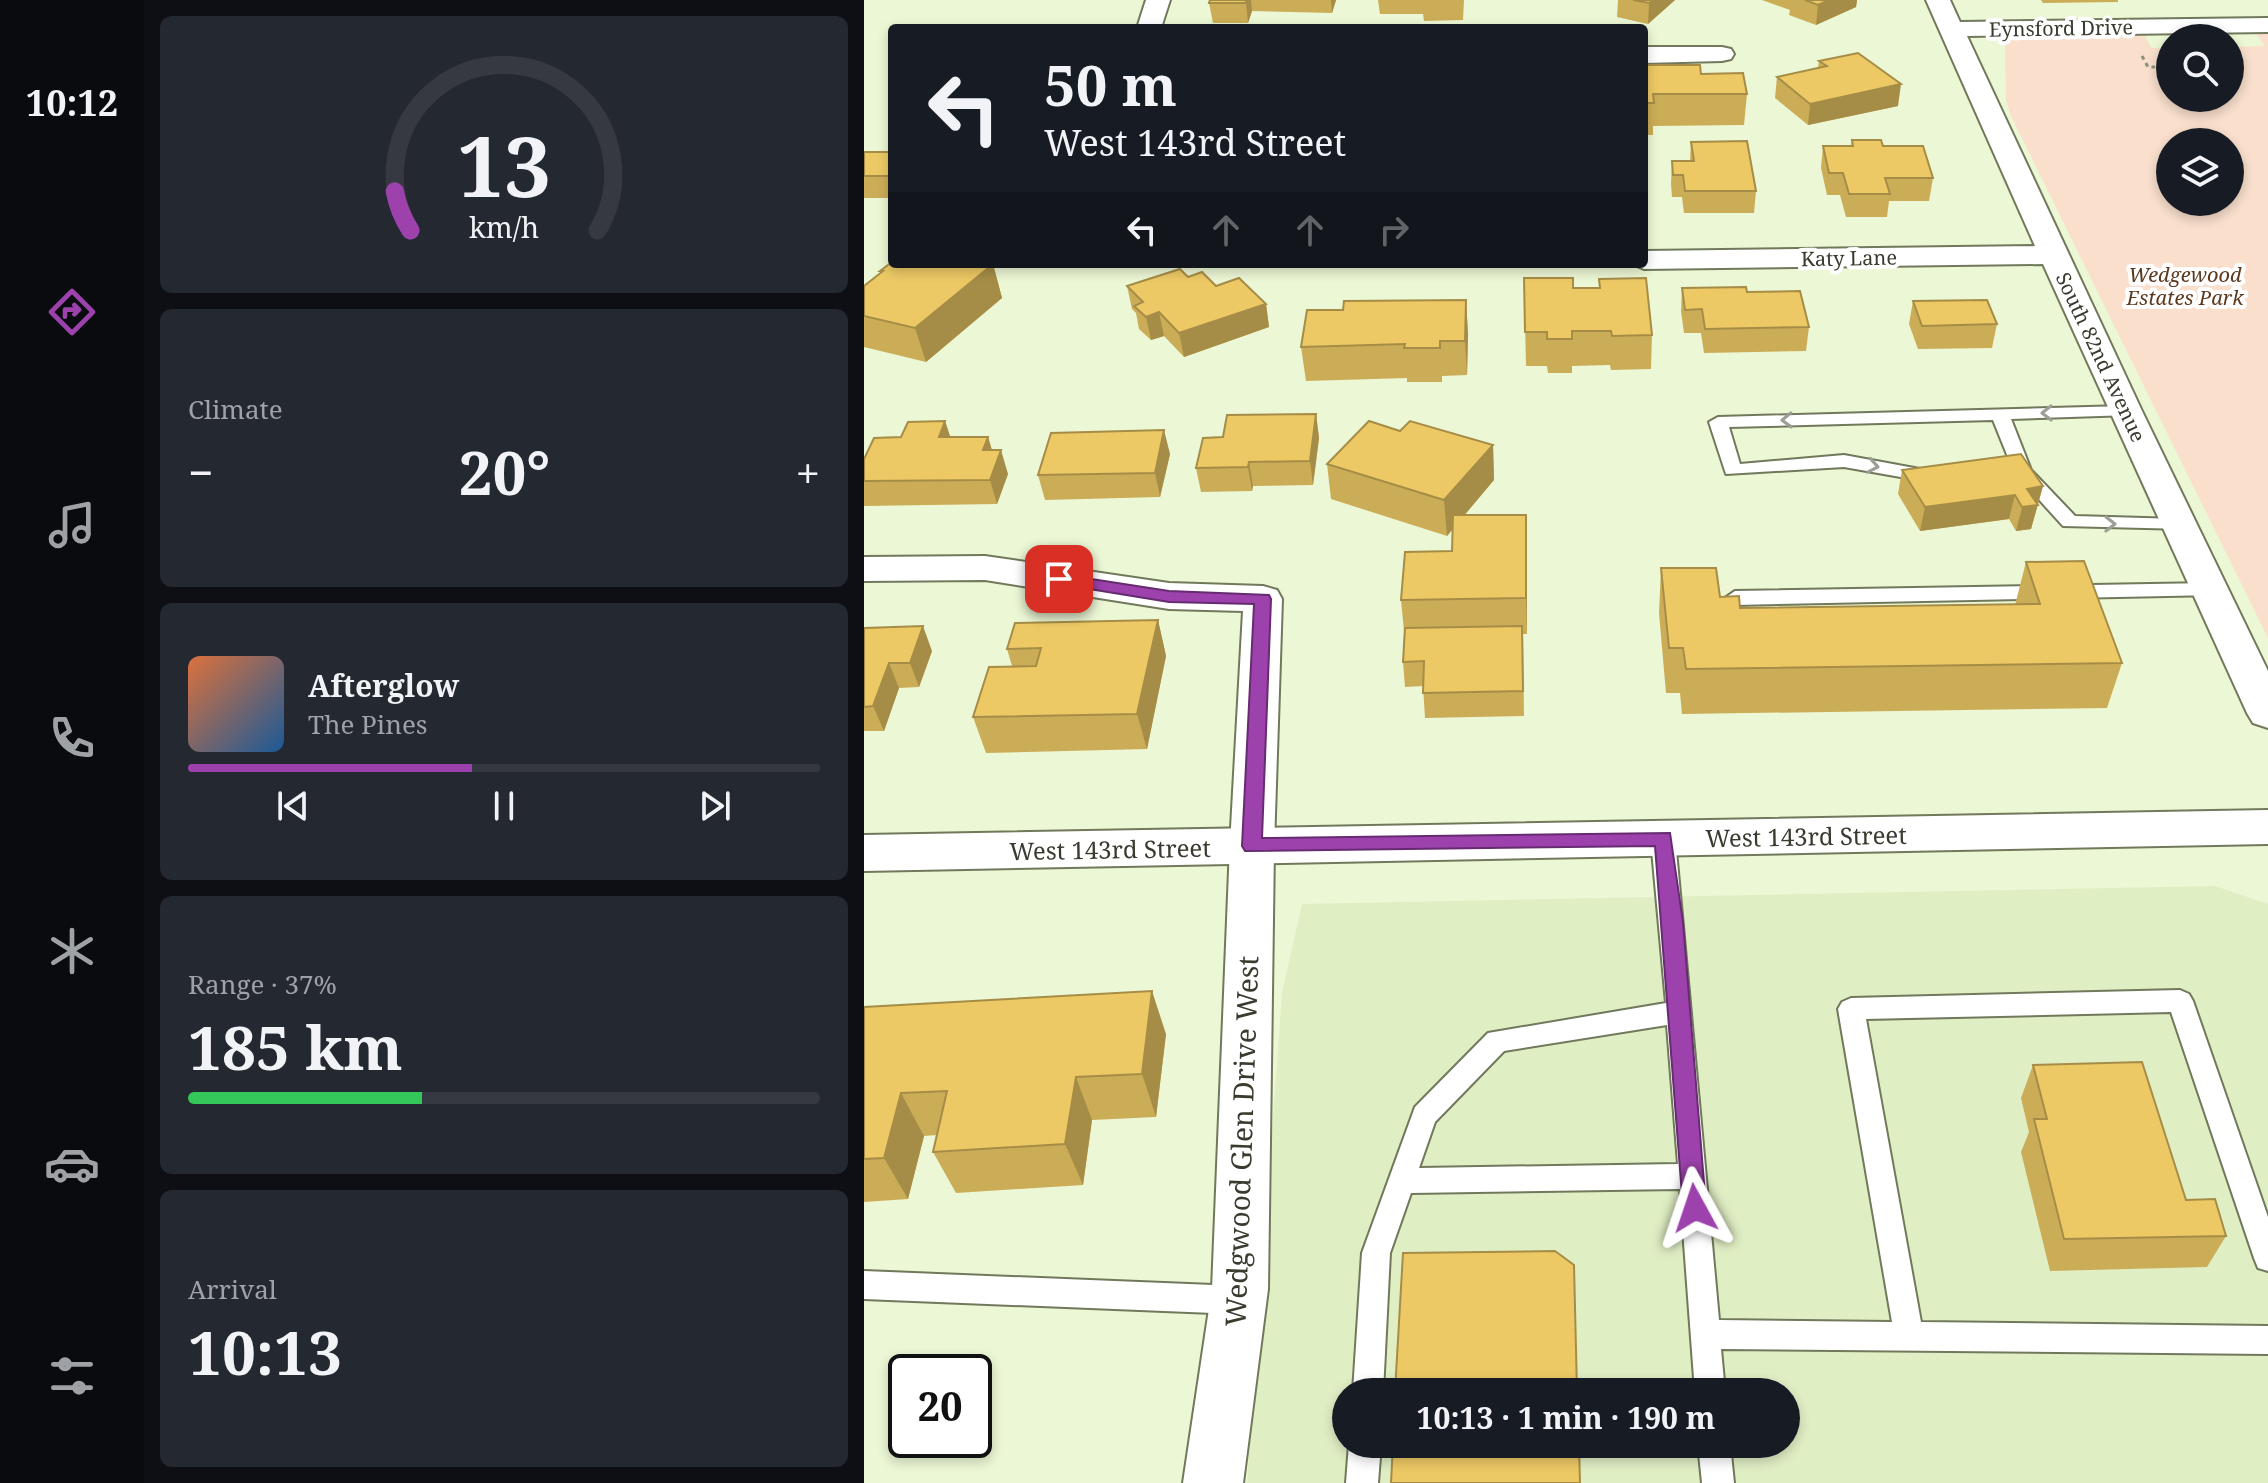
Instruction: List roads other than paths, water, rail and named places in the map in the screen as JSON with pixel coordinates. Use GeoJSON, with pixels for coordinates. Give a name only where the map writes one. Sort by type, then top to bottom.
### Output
{"type":"FeatureCollection","features":[{"type":"Feature","properties":{"kind":"main road","name":"West 143rd Street"},"geometry":{"type":"LineString","coordinates":[[864,853],[2268,827]]}},
{"type":"Feature","properties":{"kind":"street"},"geometry":{"type":"LineString","coordinates":[[1150,24],[1158,0]]}},
{"type":"Feature","properties":{"kind":"street","name":"South 82nd Avenue"},"geometry":{"type":"LineString","coordinates":[[1938,0],[2125,411],[2268,713]]}},
{"type":"Feature","properties":{"kind":"street"},"geometry":{"type":"LineString","coordinates":[[2188,0],[2206,24]]}},
{"type":"Feature","properties":{"kind":"street","name":"Eynsford Drive"},"geometry":{"type":"LineString","coordinates":[[2244,25],[2268,25]]}},
{"type":"Feature","properties":{"kind":"street","name":"Eynsford Drive"},"geometry":{"type":"LineString","coordinates":[[1951,29],[2156,27]]}},
{"type":"Feature","properties":{"kind":"street"},"geometry":{"type":"LineString","coordinates":[[1648,55],[1722,54]]}},
{"type":"Feature","properties":{"kind":"street","name":"Katy Lane"},"geometry":{"type":"LineString","coordinates":[[1648,260],[2054,255]]}},
{"type":"Feature","properties":{"kind":"street","name":"Wedgwood Glen Drive West"},"geometry":{"type":"LineString","coordinates":[[864,569],[985,568],[1169,596],[1263,599],[1252,846],[1239,1300],[1213,1483]]}},
{"type":"Feature","properties":{"kind":"lane"},"geometry":{"type":"LineString","coordinates":[[1951,477],[1936,478],[1844,461],[1733,470],[1718,422],[2125,411]]}},
{"type":"Feature","properties":{"kind":"lane"},"geometry":{"type":"LineString","coordinates":[[2000,414],[2016,473],[2070,522],[2179,525]]}},
{"type":"Feature","properties":{"kind":"lane"},"geometry":{"type":"LineString","coordinates":[[1735,598],[2210,590]]}},
{"type":"Feature","properties":{"kind":"lane"},"geometry":{"type":"LineString","coordinates":[[1663,839],[1709,1378]]}},
{"type":"Feature","properties":{"kind":"lane"},"geometry":{"type":"LineString","coordinates":[[1909,1336],[1851,1009],[2180,1001],[2268,1258]]}},
{"type":"Feature","properties":{"kind":"lane"},"geometry":{"type":"LineString","coordinates":[[1369,1378],[1376,1253],[1424,1115],[1497,1041],[1679,1012]]}},
{"type":"Feature","properties":{"kind":"lane"},"geometry":{"type":"LineString","coordinates":[[1401,1181],[1692,1176]]}},
{"type":"Feature","properties":{"kind":"lane"},"geometry":{"type":"LineString","coordinates":[[864,1285],[1239,1300]]}},
{"type":"Feature","properties":{"kind":"lane"},"geometry":{"type":"LineString","coordinates":[[1705,1334],[2268,1340]]}},
{"type":"Feature","properties":{"kind":"lane"},"geometry":{"type":"LineString","coordinates":[[1362,1483],[1364,1458]]}},
{"type":"Feature","properties":{"kind":"lane"},"geometry":{"type":"LineString","coordinates":[[1715,1458],[1718,1483]]}},
{"type":"Feature","properties":{"kind":"park label","name":"Wedgewood Estates Park"},"geometry":{"type":"Point","coordinates":[2185,286]}}]}
